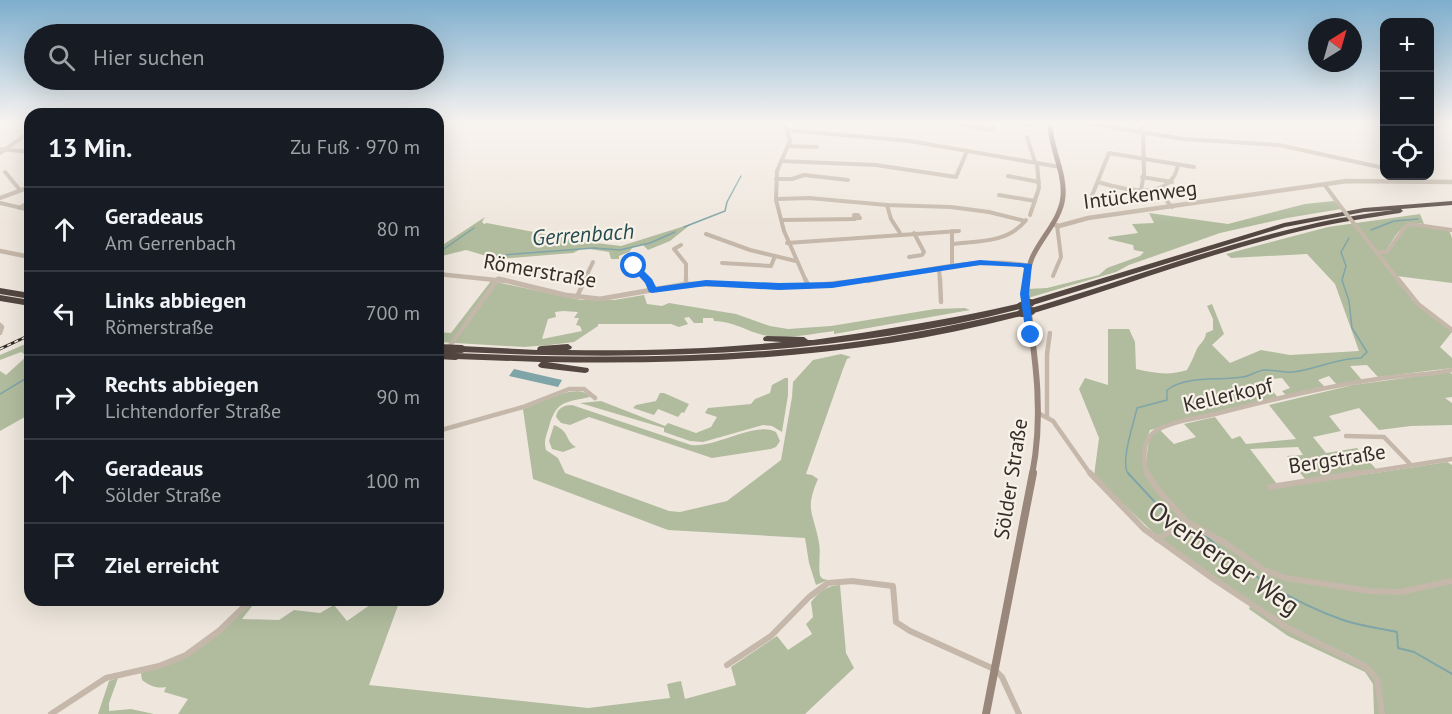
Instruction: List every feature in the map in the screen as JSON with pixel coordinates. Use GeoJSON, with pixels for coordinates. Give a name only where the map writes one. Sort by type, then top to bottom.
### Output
{"type":"FeatureCollection","features":[{"type":"Feature","properties":{"kind":"highway"},"geometry":{"type":"LineString","coordinates":[[509,356],[669,353],[828,342],[922,327],[1026,308],[1284,225],[1364,210],[1452,203]]}},
{"type":"Feature","properties":{"kind":"highway"},"geometry":{"type":"LineString","coordinates":[[444,354],[688,360],[797,353],[852,346],[934,333],[1288,231],[1354,217],[1452,208]]}},
{"type":"Feature","properties":{"kind":"highway"},"geometry":{"type":"LineString","coordinates":[[0,291],[24,295]]}},
{"type":"Feature","properties":{"kind":"highway"},"geometry":{"type":"LineString","coordinates":[[0,298],[24,302]]}},
{"type":"Feature","properties":{"kind":"highway"},"geometry":{"type":"LineString","coordinates":[[767,339],[828,342]]}},
{"type":"Feature","properties":{"kind":"highway"},"geometry":{"type":"LineString","coordinates":[[814,356],[852,346]]}},
{"type":"Feature","properties":{"kind":"highway"},"geometry":{"type":"LineString","coordinates":[[509,356],[568,347]]}},
{"type":"Feature","properties":{"kind":"highway"},"geometry":{"type":"LineString","coordinates":[[444,350],[458,353]]}},
{"type":"Feature","properties":{"kind":"highway"},"geometry":{"type":"LineString","coordinates":[[509,356],[533,365],[585,370]]}},
{"type":"Feature","properties":{"kind":"main road","name":"Sölder Straße"},"geometry":{"type":"LineString","coordinates":[[986,714],[1034,472],[1043,415],[1024,294],[1029,266],[1036,250],[1055,225],[1063,197],[1063,182],[1057,156]]}},
{"type":"Feature","properties":{"kind":"street"},"geometry":{"type":"LineString","coordinates":[[783,156],[776,179],[777,199],[787,243],[809,286]]}},
{"type":"Feature","properties":{"kind":"street"},"geometry":{"type":"LineString","coordinates":[[781,161],[867,164],[956,177],[965,156]]}},
{"type":"Feature","properties":{"kind":"street"},"geometry":{"type":"LineString","coordinates":[[998,156],[1060,167]]}},
{"type":"Feature","properties":{"kind":"street"},"geometry":{"type":"LineString","coordinates":[[952,244],[1006,236],[1020,228],[1035,201],[1039,182],[1034,156]]}},
{"type":"Feature","properties":{"kind":"street"},"geometry":{"type":"LineString","coordinates":[[1092,198],[1108,156]]}},
{"type":"Feature","properties":{"kind":"street"},"geometry":{"type":"LineString","coordinates":[[1128,156],[1194,167]]}},
{"type":"Feature","properties":{"kind":"street"},"geometry":{"type":"LineString","coordinates":[[1331,156],[1380,167]]}},
{"type":"Feature","properties":{"kind":"street"},"geometry":{"type":"LineString","coordinates":[[1141,190],[1144,159]]}},
{"type":"Feature","properties":{"kind":"street"},"geometry":{"type":"LineString","coordinates":[[1098,182],[1141,190],[1156,189],[1172,182],[1178,173],[1178,165]]}},
{"type":"Feature","properties":{"kind":"street"},"geometry":{"type":"LineString","coordinates":[[5,172],[20,190]]}},
{"type":"Feature","properties":{"kind":"street"},"geometry":{"type":"LineString","coordinates":[[776,179],[792,179],[804,175],[848,180]]}},
{"type":"Feature","properties":{"kind":"street"},"geometry":{"type":"LineString","coordinates":[[1008,176],[1039,182]]}},
{"type":"Feature","properties":{"kind":"street"},"geometry":{"type":"LineString","coordinates":[[1142,177],[1172,182]]}},
{"type":"Feature","properties":{"kind":"street"},"geometry":{"type":"LineString","coordinates":[[1410,181],[1452,182]]}},
{"type":"Feature","properties":{"kind":"street","name":"Intückenweg"},"geometry":{"type":"LineString","coordinates":[[1055,225],[1088,218],[1324,184],[1410,181]]}},
{"type":"Feature","properties":{"kind":"street"},"geometry":{"type":"LineString","coordinates":[[1324,184],[1418,304],[1452,330]]}},
{"type":"Feature","properties":{"kind":"street"},"geometry":{"type":"LineString","coordinates":[[0,198],[24,189]]}},
{"type":"Feature","properties":{"kind":"street"},"geometry":{"type":"LineString","coordinates":[[1156,189],[1173,207]]}},
{"type":"Feature","properties":{"kind":"street"},"geometry":{"type":"LineString","coordinates":[[999,195],[1035,201]]}},
{"type":"Feature","properties":{"kind":"street"},"geometry":{"type":"LineString","coordinates":[[777,199],[809,198],[971,209],[1027,218]]}},
{"type":"Feature","properties":{"kind":"street"},"geometry":{"type":"LineString","coordinates":[[0,203],[24,209]]}},
{"type":"Feature","properties":{"kind":"street"},"geometry":{"type":"LineString","coordinates":[[20,208],[24,205]]}},
{"type":"Feature","properties":{"kind":"street"},"geometry":{"type":"LineString","coordinates":[[887,205],[891,219],[900,233]]}},
{"type":"Feature","properties":{"kind":"street"},"geometry":{"type":"LineString","coordinates":[[782,220],[855,219]]}},
{"type":"Feature","properties":{"kind":"street"},"geometry":{"type":"LineString","coordinates":[[1377,252],[1387,252],[1405,227],[1410,224],[1452,230]]}},
{"type":"Feature","properties":{"kind":"street"},"geometry":{"type":"LineString","coordinates":[[1053,276],[1061,256],[1055,225]]}},
{"type":"Feature","properties":{"kind":"street"},"geometry":{"type":"LineString","coordinates":[[952,231],[952,267]]}},
{"type":"Feature","properties":{"kind":"street"},"geometry":{"type":"LineString","coordinates":[[787,243],[855,239],[914,232],[959,231]]}},
{"type":"Feature","properties":{"kind":"street"},"geometry":{"type":"LineString","coordinates":[[909,257],[922,255],[924,252],[914,232]]}},
{"type":"Feature","properties":{"kind":"street"},"geometry":{"type":"LineString","coordinates":[[706,234],[722,242],[796,261]]}},
{"type":"Feature","properties":{"kind":"street"},"geometry":{"type":"LineString","coordinates":[[668,252],[681,245]]}},
{"type":"Feature","properties":{"kind":"street"},"geometry":{"type":"LineString","coordinates":[[674,249],[683,257],[688,266],[686,284]]}},
{"type":"Feature","properties":{"kind":"street"},"geometry":{"type":"LineString","coordinates":[[0,251],[24,256]]}},
{"type":"Feature","properties":{"kind":"street"},"geometry":{"type":"LineString","coordinates":[[722,262],[771,266],[775,256]]}},
{"type":"Feature","properties":{"kind":"street"},"geometry":{"type":"LineString","coordinates":[[577,297],[593,262]]}},
{"type":"Feature","properties":{"kind":"street","name":"Römerstraße"},"geometry":{"type":"LineString","coordinates":[[444,274],[498,279],[577,297],[610,298],[686,284],[809,286],[859,282],[990,262],[1029,266]]}},
{"type":"Feature","properties":{"kind":"street"},"geometry":{"type":"LineString","coordinates":[[634,264],[638,272],[649,281],[652,290]]}},
{"type":"Feature","properties":{"kind":"street"},"geometry":{"type":"LineString","coordinates":[[939,269],[941,302]]}},
{"type":"Feature","properties":{"kind":"street"},"geometry":{"type":"LineString","coordinates":[[444,353],[498,279]]}},
{"type":"Feature","properties":{"kind":"street"},"geometry":{"type":"LineString","coordinates":[[0,325],[2,327],[0,333]]}},
{"type":"Feature","properties":{"kind":"street"},"geometry":{"type":"LineString","coordinates":[[1043,415],[1050,333]]}},
{"type":"Feature","properties":{"kind":"street","name":"Kellerkopf"},"geometry":{"type":"LineString","coordinates":[[1187,522],[1149,479],[1144,467],[1148,439],[1153,431],[1352,384],[1452,370]]}},
{"type":"Feature","properties":{"kind":"street"},"geometry":{"type":"LineString","coordinates":[[444,429],[523,407],[569,389],[584,389],[595,398]]}},
{"type":"Feature","properties":{"kind":"street","name":"Overberger Weg"},"geometry":{"type":"LineString","coordinates":[[1043,415],[1110,497],[1157,539],[1286,627],[1366,666],[1380,688],[1382,714]]}},
{"type":"Feature","properties":{"kind":"street","name":"Bergstraße"},"geometry":{"type":"LineString","coordinates":[[1346,436],[1384,437],[1410,464]]}},
{"type":"Feature","properties":{"kind":"street","name":"Bergstraße"},"geometry":{"type":"LineString","coordinates":[[1270,487],[1452,459]]}},
{"type":"Feature","properties":{"kind":"street"},"geometry":{"type":"LineString","coordinates":[[1157,539],[1187,522],[1225,543],[1264,570],[1286,578],[1369,591],[1400,592],[1452,581]]}},
{"type":"Feature","properties":{"kind":"street"},"geometry":{"type":"LineString","coordinates":[[727,665],[750,652],[775,633],[818,588],[828,583],[843,581],[893,586],[896,622],[910,631],[994,669],[1004,682],[1018,714]]}},
{"type":"Feature","properties":{"kind":"street"},"geometry":{"type":"LineString","coordinates":[[51,714],[107,678],[158,667],[193,651],[226,625],[245,606]]}},
{"type":"Feature","properties":{"kind":"green space"},"geometry":{"type":"Polygon","coordinates":[[[1334,201],[1341,209],[1220,233],[1129,265],[1116,272],[1028,298],[1027,289],[1047,288],[1099,275],[1107,268],[1140,256],[1144,252],[1134,250],[1133,245],[1108,239],[1138,233],[1132,224],[1154,223],[1149,213],[1228,224],[1305,204],[1334,201]]]}},
{"type":"Feature","properties":{"kind":"green space"},"geometry":{"type":"Polygon","coordinates":[[[1420,214],[1424,224],[1405,227],[1400,230],[1386,251],[1376,252],[1417,305],[1452,332],[1440,347],[1452,358],[1452,368],[1378,377],[1367,365],[1350,366],[1362,380],[1338,386],[1329,376],[1318,380],[1326,388],[1288,397],[1282,391],[1290,388],[1282,378],[1264,380],[1279,399],[1150,430],[1143,467],[1186,521],[1157,536],[1094,476],[1099,438],[1079,389],[1085,378],[1108,385],[1108,329],[1129,329],[1135,342],[1136,369],[1149,372],[1174,373],[1187,370],[1206,333],[1213,330],[1213,319],[1207,306],[1212,304],[1224,334],[1212,345],[1230,363],[1261,350],[1290,355],[1359,351],[1335,284],[1307,254],[1231,258],[1226,254],[1328,227],[1420,214]]]}},
{"type":"Feature","properties":{"kind":"green space"},"geometry":{"type":"Polygon","coordinates":[[[485,217],[482,222],[484,224],[621,246],[691,224],[670,241],[648,250],[643,245],[633,247],[629,252],[619,256],[619,259],[611,259],[609,252],[583,248],[573,253],[497,259],[466,250],[444,256],[444,244],[485,217]]]}},
{"type":"Feature","properties":{"kind":"green space"},"geometry":{"type":"Polygon","coordinates":[[[1411,225],[1449,230],[1452,238],[1452,283],[1396,276],[1378,253],[1387,253],[1411,225]]]}},
{"type":"Feature","properties":{"kind":"green space"},"geometry":{"type":"Polygon","coordinates":[[[491,281],[581,300],[614,300],[644,295],[647,304],[662,306],[669,303],[736,314],[770,326],[788,329],[831,326],[935,309],[965,308],[970,310],[834,334],[834,331],[790,337],[763,335],[714,321],[713,318],[703,318],[703,323],[694,323],[689,317],[684,318],[688,324],[679,327],[671,324],[598,324],[574,342],[524,347],[444,342],[444,332],[451,333],[491,281]],[[555,312],[556,317],[548,319],[542,339],[582,331],[580,326],[576,325],[579,318],[574,318],[578,312],[555,312]]]}},
{"type":"Feature","properties":{"kind":"green space"},"geometry":{"type":"Polygon","coordinates":[[[24,345],[24,354],[21,352],[0,360],[0,355],[24,345]]]}},
{"type":"Feature","properties":{"kind":"green space"},"geometry":{"type":"Polygon","coordinates":[[[841,354],[851,357],[847,359],[843,369],[806,474],[818,479],[812,498],[811,512],[820,547],[820,576],[828,580],[816,585],[809,563],[805,538],[668,530],[533,479],[523,409],[558,395],[577,391],[590,397],[567,402],[557,408],[545,440],[546,450],[558,458],[565,473],[669,511],[680,512],[727,501],[781,460],[793,382],[813,360],[841,354]]]}},
{"type":"Feature","properties":{"kind":"green space"},"geometry":{"type":"Polygon","coordinates":[[[24,359],[24,417],[0,431],[0,371],[6,375],[24,359]]]}},
{"type":"Feature","properties":{"kind":"green space"},"geometry":{"type":"Polygon","coordinates":[[[1449,372],[1452,374],[1452,397],[1445,398],[1452,403],[1452,425],[1411,426],[1379,430],[1359,408],[1329,416],[1341,431],[1313,437],[1326,453],[1357,448],[1376,469],[1305,479],[1287,456],[1303,455],[1298,447],[1250,449],[1277,484],[1269,485],[1271,489],[1447,462],[1452,465],[1452,580],[1400,591],[1368,590],[1286,577],[1350,589],[1389,593],[1414,591],[1452,582],[1452,714],[1383,714],[1378,680],[1365,664],[1285,626],[1159,539],[1191,523],[1157,489],[1149,479],[1145,467],[1149,439],[1159,429],[1174,444],[1196,437],[1184,424],[1215,417],[1232,439],[1240,436],[1246,444],[1296,439],[1269,405],[1353,385],[1449,372]]]}},
{"type":"Feature","properties":{"kind":"green space"},"geometry":{"type":"Polygon","coordinates":[[[788,378],[788,395],[782,432],[772,426],[763,425],[703,442],[690,441],[664,432],[664,428],[580,403],[601,401],[665,426],[668,423],[696,433],[711,427],[717,417],[705,413],[708,408],[751,404],[755,399],[770,393],[772,385],[788,378]]]}},
{"type":"Feature","properties":{"kind":"green space"},"geometry":{"type":"Polygon","coordinates":[[[660,393],[689,404],[684,413],[682,412],[678,417],[658,409],[654,415],[633,408],[636,405],[656,401],[660,393]]]}},
{"type":"Feature","properties":{"kind":"green space"},"geometry":{"type":"Polygon","coordinates":[[[572,405],[691,445],[712,443],[758,430],[776,432],[780,441],[776,447],[771,449],[712,458],[589,417],[570,425],[561,423],[556,417],[559,409],[572,405]]]}},
{"type":"Feature","properties":{"kind":"green space"},"geometry":{"type":"Polygon","coordinates":[[[554,425],[563,430],[576,447],[563,452],[552,449],[549,441],[554,425]]]}},
{"type":"Feature","properties":{"kind":"green space"},"geometry":{"type":"Polygon","coordinates":[[[840,585],[846,653],[854,668],[805,714],[178,714],[188,699],[164,692],[166,687],[148,684],[142,680],[141,673],[176,660],[203,645],[248,606],[252,606],[242,619],[279,620],[294,610],[320,613],[335,606],[347,621],[368,606],[398,606],[369,685],[588,708],[670,698],[667,684],[681,681],[685,699],[736,685],[731,667],[777,636],[788,650],[812,634],[806,624],[813,617],[811,602],[817,595],[840,585]]]}},
{"type":"Feature","properties":{"kind":"green space"},"geometry":{"type":"Polygon","coordinates":[[[1250,606],[1359,663],[1375,678],[1380,714],[1374,714],[1373,684],[1365,672],[1288,636],[1249,609],[1250,606]]]}},
{"type":"Feature","properties":{"kind":"green space"},"geometry":{"type":"Polygon","coordinates":[[[118,678],[109,703],[109,711],[131,709],[154,714],[98,714],[109,681],[118,678]]]}},
{"type":"Feature","properties":{"kind":"water"},"geometry":{"type":"Polygon","coordinates":[[[514,369],[562,380],[558,387],[509,376],[514,369]]]}},
{"type":"Feature","properties":{"kind":"waterway","name":"Gerrenbach"},"geometry":{"type":"LineString","coordinates":[[684,227],[725,211],[727,202],[741,176]]}},
{"type":"Feature","properties":{"kind":"waterway"},"geometry":{"type":"LineString","coordinates":[[1371,230],[1394,221],[1418,219]]}},
{"type":"Feature","properties":{"kind":"waterway"},"geometry":{"type":"LineString","coordinates":[[444,249],[474,228]]}},
{"type":"Feature","properties":{"kind":"waterway","name":"Gerrenbach"},"geometry":{"type":"LineString","coordinates":[[490,256],[594,248],[620,250],[650,243],[675,232]]}},
{"type":"Feature","properties":{"kind":"waterway"},"geometry":{"type":"LineString","coordinates":[[1129,475],[1126,470],[1126,453],[1137,408],[1167,400],[1167,390],[1175,385],[1194,380],[1243,377],[1262,370],[1302,371],[1361,358],[1367,352],[1352,328],[1349,301],[1342,280],[1346,266],[1341,252],[1349,238]]}},
{"type":"Feature","properties":{"kind":"waterway"},"geometry":{"type":"LineString","coordinates":[[0,394],[24,380]]}},
{"type":"Feature","properties":{"kind":"waterway"},"geometry":{"type":"LineString","coordinates":[[1128,473],[1176,525]]}},
{"type":"Feature","properties":{"kind":"waterway"},"geometry":{"type":"LineString","coordinates":[[1203,533],[1234,560],[1286,595],[1343,620],[1397,632],[1398,648],[1414,652],[1452,674]]}},
{"type":"Feature","properties":{"kind":"railway"},"geometry":{"type":"LineString","coordinates":[[0,349],[24,338]]}},
{"type":"Feature","properties":{"kind":"route"},"geometry":{"type":"LineString","coordinates":[[634,266],[649,281],[652,290],[706,283],[779,286],[832,285],[980,262],[1022,264],[1029,266],[1024,294],[1031,335]]}}]}
